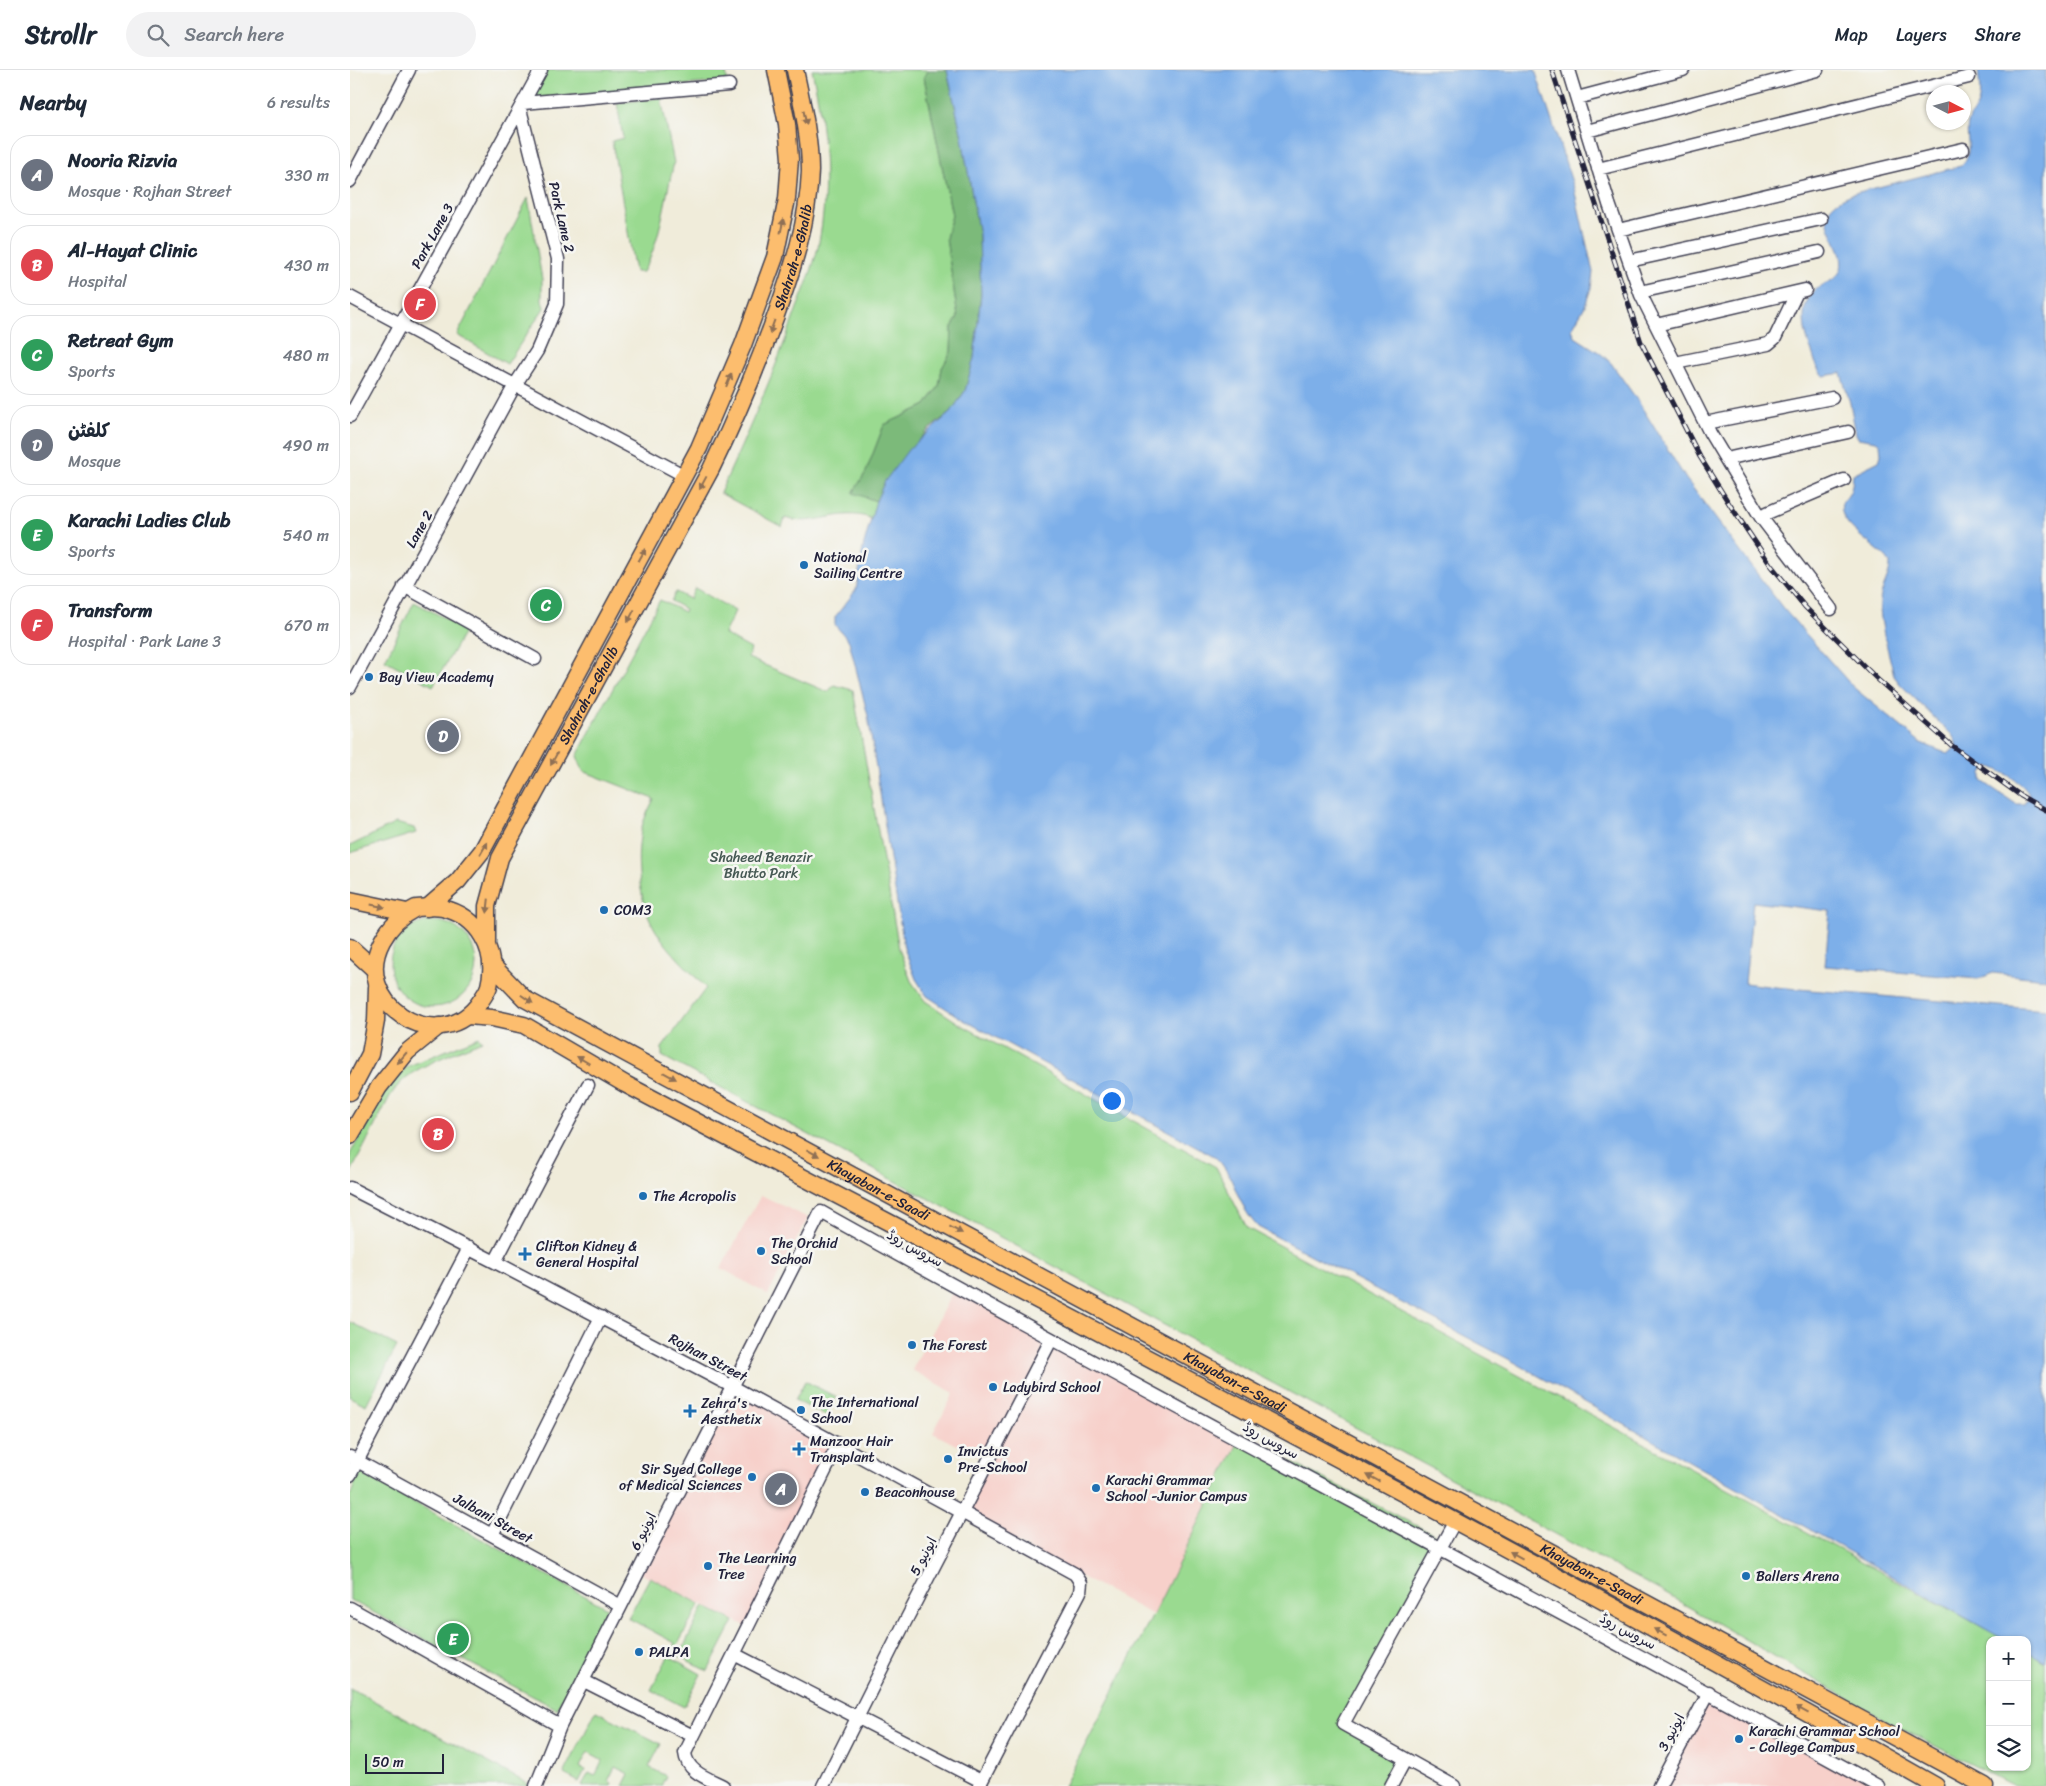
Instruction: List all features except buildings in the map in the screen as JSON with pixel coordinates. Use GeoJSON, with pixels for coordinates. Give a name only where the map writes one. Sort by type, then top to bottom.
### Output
{"type":"FeatureCollection","features":[{"type":"Feature","properties":{"kind":"main road","name":"Shahrah-e-Ghalib"},"geometry":{"type":"LineString","coordinates":[[427,908],[458,881],[482,852],[710,425],[743,345],[775,257],[787,199],[790,158],[787,124],[776,70]]}},
{"type":"Feature","properties":{"kind":"main road","name":"Shahrah-e-Ghalib"},"geometry":{"type":"LineString","coordinates":[[487,942],[487,906],[500,858],[718,455],[762,354],[791,274],[807,210],[810,170],[806,125],[795,70]]}},
{"type":"Feature","properties":{"kind":"main road"},"geometry":{"type":"LineString","coordinates":[[710,425],[714,435],[720,437],[727,435]]}},
{"type":"Feature","properties":{"kind":"main road"},"geometry":{"type":"LineString","coordinates":[[699,448],[711,448],[718,455]]}},
{"type":"Feature","properties":{"kind":"main road"},"geometry":{"type":"LineString","coordinates":[[350,900],[407,912]]}},
{"type":"Feature","properties":{"kind":"main road"},"geometry":{"type":"LineString","coordinates":[[350,1092],[370,1054],[376,1021],[377,986],[374,969],[376,952],[390,926],[407,912],[416,908],[442,908],[466,918],[481,932],[487,942],[492,965],[488,988],[480,1003],[468,1016],[439,1026],[407,1052],[379,1087],[350,1136]]}},
{"type":"Feature","properties":{"kind":"main road"},"geometry":{"type":"LineString","coordinates":[[350,947],[374,969]]}},
{"type":"Feature","properties":{"kind":"main road","name":"Khayaban-e-Saadi"},"geometry":{"type":"LineString","coordinates":[[492,965],[525,999],[1985,1786]]}},
{"type":"Feature","properties":{"kind":"main road"},"geometry":{"type":"LineString","coordinates":[[377,986],[384,1001],[399,1015],[417,1024],[439,1026]]}},
{"type":"Feature","properties":{"kind":"main road","name":"Khayaban-e-Saadi"},"geometry":{"type":"LineString","coordinates":[[468,1016],[492,1018],[524,1025],[625,1084],[1455,1521],[1724,1667],[1936,1786]]}},
{"type":"Feature","properties":{"kind":"street"},"geometry":{"type":"LineString","coordinates":[[350,181],[409,70]]}},
{"type":"Feature","properties":{"kind":"street","name":"Park Lane 3"},"geometry":{"type":"LineString","coordinates":[[350,416],[541,70]]}},
{"type":"Feature","properties":{"kind":"street"},"geometry":{"type":"LineString","coordinates":[[1576,98],[1683,70]]}},
{"type":"Feature","properties":{"kind":"street"},"geometry":{"type":"LineString","coordinates":[[1587,131],[1817,70]]}},
{"type":"Feature","properties":{"kind":"street"},"geometry":{"type":"LineString","coordinates":[[1570,71],[1576,98],[1618,230],[1640,292],[1656,325],[1705,423],[1760,516],[1831,609]]}},
{"type":"Feature","properties":{"kind":"street"},"geometry":{"type":"LineString","coordinates":[[1598,169],[1969,77]]}},
{"type":"Feature","properties":{"kind":"street"},"geometry":{"type":"LineString","coordinates":[[521,106],[729,85]]}},
{"type":"Feature","properties":{"kind":"street","name":"Park Lane 2"},"geometry":{"type":"LineString","coordinates":[[515,385],[537,351],[557,304],[558,259],[521,106]]}},
{"type":"Feature","properties":{"kind":"street"},"geometry":{"type":"LineString","coordinates":[[1618,230],[1963,149]]}},
{"type":"Feature","properties":{"kind":"street"},"geometry":{"type":"LineString","coordinates":[[1629,261],[1821,218]]}},
{"type":"Feature","properties":{"kind":"street"},"geometry":{"type":"LineString","coordinates":[[1640,292],[1819,252]]}},
{"type":"Feature","properties":{"kind":"street"},"geometry":{"type":"LineString","coordinates":[[1656,325],[1801,291],[1775,338],[1768,344],[1675,363]]}},
{"type":"Feature","properties":{"kind":"street"},"geometry":{"type":"LineString","coordinates":[[350,297],[684,476]]}},
{"type":"Feature","properties":{"kind":"street","name":"Lane 2"},"geometry":{"type":"LineString","coordinates":[[350,687],[515,385]]}},
{"type":"Feature","properties":{"kind":"street"},"geometry":{"type":"LineString","coordinates":[[1705,423],[1832,398]]}},
{"type":"Feature","properties":{"kind":"street"},"geometry":{"type":"LineString","coordinates":[[1726,459],[1848,432]]}},
{"type":"Feature","properties":{"kind":"street"},"geometry":{"type":"LineString","coordinates":[[1760,516],[1844,480]]}},
{"type":"Feature","properties":{"kind":"street"},"geometry":{"type":"LineString","coordinates":[[404,586],[535,659]]}},
{"type":"Feature","properties":{"kind":"street"},"geometry":{"type":"LineString","coordinates":[[495,1262],[588,1085]]}},
{"type":"Feature","properties":{"kind":"street","name":"Rojhan Street"},"geometry":{"type":"LineString","coordinates":[[350,1188],[734,1386],[838,1446],[1075,1574],[1081,1582],[1080,1592],[980,1784]]}},
{"type":"Feature","properties":{"kind":"street","name":"سروس روڈ"},"geometry":{"type":"LineString","coordinates":[[821,1212],[1051,1340],[1440,1547],[1878,1786]]}},
{"type":"Feature","properties":{"kind":"street","name":"ایونیو 6"},"geometry":{"type":"LineString","coordinates":[[536,1786],[560,1726],[821,1212]]}},
{"type":"Feature","properties":{"kind":"street"},"geometry":{"type":"LineString","coordinates":[[350,1475],[353,1459],[469,1248]]}},
{"type":"Feature","properties":{"kind":"street"},"geometry":{"type":"LineString","coordinates":[[492,1535],[601,1318]]}},
{"type":"Feature","properties":{"kind":"street","name":"ایونیو 5"},"geometry":{"type":"LineString","coordinates":[[824,1786],[904,1624],[963,1514],[1051,1340]]}},
{"type":"Feature","properties":{"kind":"street"},"geometry":{"type":"LineString","coordinates":[[722,1786],[692,1769],[686,1762],[685,1753],[838,1446]]}},
{"type":"Feature","properties":{"kind":"street","name":"Jalbani Street"},"geometry":{"type":"LineString","coordinates":[[353,1459],[621,1606]]}},
{"type":"Feature","properties":{"kind":"street"},"geometry":{"type":"LineString","coordinates":[[1454,1786],[1343,1724],[1455,1521]]}},
{"type":"Feature","properties":{"kind":"street"},"geometry":{"type":"LineString","coordinates":[[350,1608],[560,1726]]}},
{"type":"Feature","properties":{"kind":"street"},"geometry":{"type":"LineString","coordinates":[[734,1654],[859,1717],[980,1784]]}},
{"type":"Feature","properties":{"kind":"street"},"geometry":{"type":"LineString","coordinates":[[584,1681],[694,1736]]}},
{"type":"Feature","properties":{"kind":"street","name":"ایونیو 3"},"geometry":{"type":"LineString","coordinates":[[1659,1786],[1708,1692]]}},
{"type":"Feature","properties":{"kind":"street"},"geometry":{"type":"LineString","coordinates":[[1391,1786],[1405,1760]]}},
{"type":"Feature","properties":{"kind":"shaded area","name":"The Orchid School"},"geometry":{"type":"Polygon","coordinates":[[[761,1195],[808,1218],[768,1295],[721,1268],[761,1195]]]}},
{"type":"Feature","properties":{"kind":"shaded area","name":"Karachi Grammar School -Junior Campus"},"geometry":{"type":"Polygon","coordinates":[[[955,1287],[1241,1437],[1153,1615],[963,1514],[989,1462],[933,1433],[954,1393],[912,1370],[955,1287]]]}},
{"type":"Feature","properties":{"kind":"shaded area","name":"Sir Syed College of Medical Sciences"},"geometry":{"type":"Polygon","coordinates":[[[730,1386],[838,1445],[748,1627],[635,1571],[730,1386]]]}},
{"type":"Feature","properties":{"kind":"shaded area","name":"Karachi Grammar School - College Campus"},"geometry":{"type":"Polygon","coordinates":[[[1709,1692],[1878,1786],[1659,1786],[1709,1692]]]}},
{"type":"Feature","properties":{"kind":"green space"},"geometry":{"type":"Polygon","coordinates":[[[541,70],[725,70],[728,81],[524,100],[541,70]]]}},
{"type":"Feature","properties":{"kind":"green space"},"geometry":{"type":"Polygon","coordinates":[[[812,70],[929,70],[924,77],[952,215],[946,238],[958,317],[952,327],[951,352],[942,368],[939,386],[926,405],[884,425],[866,472],[854,492],[876,501],[871,521],[870,518],[859,515],[806,521],[785,518],[782,527],[720,493],[780,355],[809,278],[818,247],[822,225],[825,180],[823,136],[812,70]]]}},
{"type":"Feature","properties":{"kind":"green space"},"geometry":{"type":"Polygon","coordinates":[[[929,70],[947,70],[962,137],[979,235],[981,294],[974,358],[965,391],[951,412],[928,430],[885,481],[876,501],[853,493],[866,472],[884,425],[926,405],[939,386],[942,368],[951,352],[952,327],[958,317],[946,238],[952,215],[924,77],[929,70]]]}},
{"type":"Feature","properties":{"kind":"green space"},"geometry":{"type":"Polygon","coordinates":[[[661,98],[674,163],[661,223],[649,261],[643,272],[635,272],[612,141],[623,138],[617,103],[661,98]]]}},
{"type":"Feature","properties":{"kind":"green space"},"geometry":{"type":"Polygon","coordinates":[[[528,198],[542,279],[544,308],[507,364],[457,335],[528,198]]]}},
{"type":"Feature","properties":{"kind":"green space","name":"Shaheed Benazir Bhutto Park"},"geometry":{"type":"Polygon","coordinates":[[[695,588],[735,611],[724,634],[751,649],[748,658],[828,692],[834,685],[853,690],[899,949],[911,981],[925,1001],[960,1024],[1216,1167],[1247,1228],[1999,1636],[1986,1636],[1986,1771],[2031,1771],[2031,1653],[2046,1662],[2046,1786],[2014,1786],[1898,1727],[1659,1590],[662,1056],[662,1048],[706,988],[661,939],[645,906],[638,864],[640,836],[643,823],[654,799],[583,771],[577,756],[660,600],[684,612],[685,609],[671,601],[676,592],[690,599],[695,588]]]}},
{"type":"Feature","properties":{"kind":"green space"},"geometry":{"type":"Polygon","coordinates":[[[414,602],[466,629],[433,686],[385,660],[414,602]]]}},
{"type":"Feature","properties":{"kind":"green space"},"geometry":{"type":"Polygon","coordinates":[[[396,823],[414,828],[416,833],[350,853],[350,846],[396,823]]]}},
{"type":"Feature","properties":{"kind":"green space"},"geometry":{"type":"Polygon","coordinates":[[[425,921],[441,921],[450,924],[464,933],[473,947],[476,964],[473,981],[464,995],[450,1004],[441,1007],[425,1007],[409,1000],[397,988],[390,972],[390,956],[397,940],[409,928],[425,921]]]}},
{"type":"Feature","properties":{"kind":"green space"},"geometry":{"type":"Polygon","coordinates":[[[479,1037],[482,1041],[423,1067],[407,1077],[395,1089],[350,1174],[350,1154],[385,1091],[406,1067],[479,1037]]]}},
{"type":"Feature","properties":{"kind":"green space"},"geometry":{"type":"Polygon","coordinates":[[[350,1322],[397,1346],[366,1405],[350,1397],[350,1322]]]}},
{"type":"Feature","properties":{"kind":"green space"},"geometry":{"type":"Polygon","coordinates":[[[805,1381],[836,1397],[826,1416],[795,1400],[805,1381]]]}},
{"type":"Feature","properties":{"kind":"green space"},"geometry":{"type":"Polygon","coordinates":[[[1241,1437],[1439,1537],[1343,1723],[1405,1760],[1391,1786],[1064,1786],[1153,1615],[1241,1437]]]}},
{"type":"Feature","properties":{"kind":"green space"},"geometry":{"type":"Polygon","coordinates":[[[359,1472],[607,1608],[557,1709],[350,1600],[350,1497],[359,1472]]]}},
{"type":"Feature","properties":{"kind":"green space"},"geometry":{"type":"Polygon","coordinates":[[[650,1577],[700,1604],[671,1657],[701,1674],[684,1707],[651,1690],[675,1643],[628,1618],[650,1577]]]}},
{"type":"Feature","properties":{"kind":"green space"},"geometry":{"type":"Polygon","coordinates":[[[704,1606],[734,1621],[708,1671],[679,1656],[704,1606]]]}},
{"type":"Feature","properties":{"kind":"green space"},"geometry":{"type":"Polygon","coordinates":[[[350,1688],[523,1781],[531,1786],[350,1786],[350,1688]]]}},
{"type":"Feature","properties":{"kind":"green space"},"geometry":{"type":"Polygon","coordinates":[[[596,1711],[661,1744],[649,1767],[666,1776],[661,1786],[623,1786],[629,1774],[615,1767],[608,1781],[612,1783],[611,1786],[584,1786],[582,1785],[589,1773],[595,1776],[603,1760],[588,1752],[580,1767],[585,1770],[579,1782],[564,1774],[596,1711]]]}},
{"type":"Feature","properties":{"kind":"water"},"geometry":{"type":"Polygon","coordinates":[[[947,70],[1535,70],[1574,188],[1593,272],[1591,288],[1585,306],[1572,329],[1575,337],[1600,353],[1611,363],[1636,398],[1686,479],[1782,607],[1853,687],[1921,743],[1948,754],[1956,747],[1956,742],[1952,735],[1894,676],[1880,611],[1880,598],[1889,573],[1890,563],[1852,528],[1842,512],[1842,503],[1851,490],[1853,474],[1879,461],[1881,455],[1880,444],[1876,441],[1858,438],[1841,373],[1824,376],[1818,369],[1806,335],[1805,307],[1813,292],[1835,277],[1841,269],[1838,247],[1827,218],[1830,209],[1838,201],[1855,193],[1961,166],[1967,156],[1967,130],[1971,130],[1971,115],[1977,106],[1979,97],[1978,70],[2046,70],[2046,979],[1993,973],[1978,979],[1825,966],[1830,911],[1753,902],[1745,983],[2046,1010],[2046,1661],[2031,1654],[2031,1636],[1998,1636],[1514,1362],[1258,1227],[1245,1209],[1227,1171],[1214,1156],[962,1019],[927,996],[916,979],[904,948],[868,716],[849,641],[835,625],[835,617],[856,590],[863,548],[876,501],[885,481],[908,450],[951,412],[965,391],[974,358],[981,294],[979,235],[962,137],[947,70]],[[1988,766],[1982,773],[1982,781],[2016,804],[2024,804],[2029,796],[2024,787],[2006,774],[1988,766]]]}},
{"type":"Feature","properties":{"kind":"railway"},"geometry":{"type":"LineString","coordinates":[[1552,70],[1641,342],[1700,457],[1730,505],[1770,564],[1805,607],[1876,678],[1951,745],[2021,796],[2046,810]]}},
{"type":"Feature","properties":{"kind":"place","name":"Transform"},"geometry":{"type":"Point","coordinates":[420,304]}},
{"type":"Feature","properties":{"kind":"place","name":"National Sailing Centre"},"geometry":{"type":"Point","coordinates":[804,565]}},
{"type":"Feature","properties":{"kind":"place","name":"Retreat Gym"},"geometry":{"type":"Point","coordinates":[546,605]}},
{"type":"Feature","properties":{"kind":"place","name":"Bay View Academy"},"geometry":{"type":"Point","coordinates":[369,677]}},
{"type":"Feature","properties":{"kind":"place","name":"کلفٹن"},"geometry":{"type":"Point","coordinates":[443,736]}},
{"type":"Feature","properties":{"kind":"place","name":"COM3"},"geometry":{"type":"Point","coordinates":[604,910]}},
{"type":"Feature","properties":{"kind":"place","name":"Al-Hayat Clinic"},"geometry":{"type":"Point","coordinates":[438,1134]}},
{"type":"Feature","properties":{"kind":"place","name":"The Acropolis"},"geometry":{"type":"Point","coordinates":[643,1196]}},
{"type":"Feature","properties":{"kind":"place","name":"The Orchid School"},"geometry":{"type":"Point","coordinates":[761,1251]}},
{"type":"Feature","properties":{"kind":"place","name":"Clifton Kidney & General Hospital"},"geometry":{"type":"Point","coordinates":[525,1254]}},
{"type":"Feature","properties":{"kind":"place","name":"The Forest"},"geometry":{"type":"Point","coordinates":[912,1345]}},
{"type":"Feature","properties":{"kind":"place","name":"Ladybird School"},"geometry":{"type":"Point","coordinates":[993,1387]}},
{"type":"Feature","properties":{"kind":"place","name":"The International School"},"geometry":{"type":"Point","coordinates":[801,1410]}},
{"type":"Feature","properties":{"kind":"place","name":"Zehra's Aesthetix"},"geometry":{"type":"Point","coordinates":[690,1411]}},
{"type":"Feature","properties":{"kind":"place","name":"Manzoor Hair Transplant"},"geometry":{"type":"Point","coordinates":[799,1449]}},
{"type":"Feature","properties":{"kind":"place","name":"Invictus Pre-School"},"geometry":{"type":"Point","coordinates":[948,1459]}},
{"type":"Feature","properties":{"kind":"place","name":"Sir Syed College of Medical Sciences"},"geometry":{"type":"Point","coordinates":[752,1477]}},
{"type":"Feature","properties":{"kind":"place","name":"Karachi Grammar School -Junior Campus"},"geometry":{"type":"Point","coordinates":[1096,1488]}},
{"type":"Feature","properties":{"kind":"place","name":"Nooria Rizvia"},"geometry":{"type":"Point","coordinates":[781,1489]}},
{"type":"Feature","properties":{"kind":"place","name":"Beaconhouse"},"geometry":{"type":"Point","coordinates":[865,1492]}},
{"type":"Feature","properties":{"kind":"place","name":"The Learning Tree"},"geometry":{"type":"Point","coordinates":[708,1566]}},
{"type":"Feature","properties":{"kind":"place","name":"Ballers Arena"},"geometry":{"type":"Point","coordinates":[1746,1576]}},
{"type":"Feature","properties":{"kind":"place","name":"Karachi Ladies Club"},"geometry":{"type":"Point","coordinates":[453,1639]}},
{"type":"Feature","properties":{"kind":"place","name":"PALPA"},"geometry":{"type":"Point","coordinates":[639,1652]}},
{"type":"Feature","properties":{"kind":"place","name":"Karachi Grammar School - College Campus"},"geometry":{"type":"Point","coordinates":[1739,1739]}}]}
